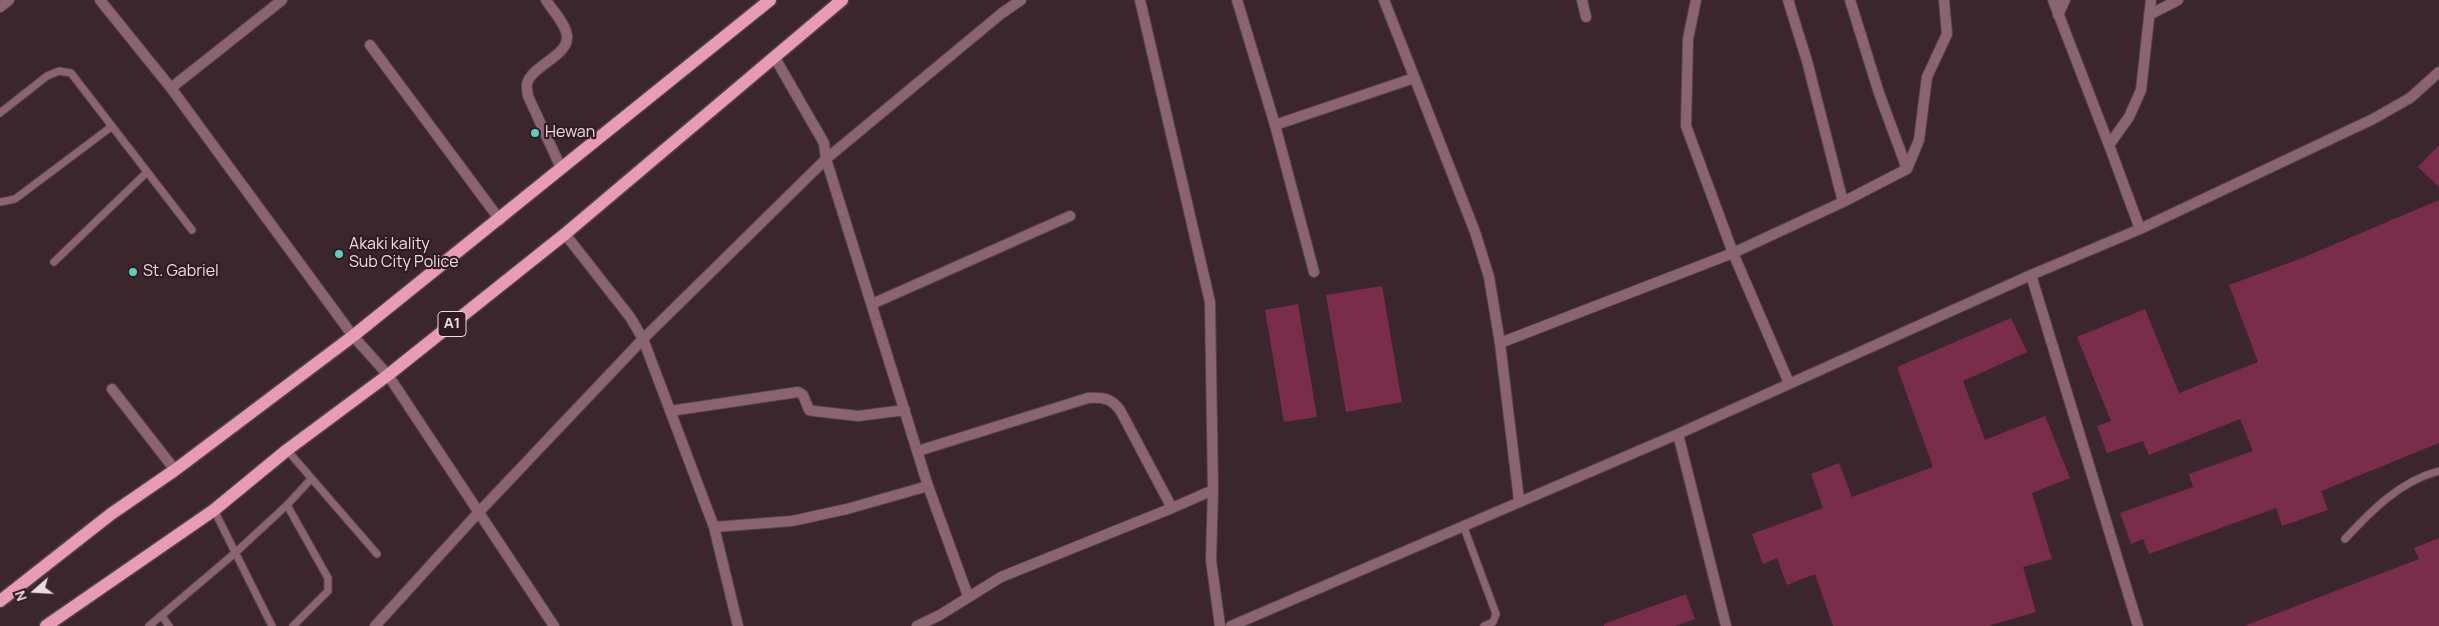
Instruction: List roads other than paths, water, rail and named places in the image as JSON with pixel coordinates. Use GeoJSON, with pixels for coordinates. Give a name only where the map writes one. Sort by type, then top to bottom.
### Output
{"type":"FeatureCollection","features":[{"type":"Feature","properties":{"kind":"main road"},"geometry":{"type":"LineString","coordinates":[[0,601],[111,514],[175,470],[353,336],[500,220],[561,168],[770,0]]}},
{"type":"Feature","properties":{"kind":"main road","name":"A1"},"geometry":{"type":"LineString","coordinates":[[46,626],[214,510],[287,450],[388,375],[565,234],[842,0]]}},
{"type":"Feature","properties":{"kind":"street"},"geometry":{"type":"LineString","coordinates":[[0,7],[9,0]]}},
{"type":"Feature","properties":{"kind":"street"},"geometry":{"type":"LineString","coordinates":[[100,0],[171,88],[353,336],[388,375],[554,626]]}},
{"type":"Feature","properties":{"kind":"street"},"geometry":{"type":"LineString","coordinates":[[171,88],[282,0]]}},
{"type":"Feature","properties":{"kind":"street"},"geometry":{"type":"LineString","coordinates":[[546,0],[568,37],[566,46],[532,75],[527,84],[527,90],[561,168]]}},
{"type":"Feature","properties":{"kind":"street"},"geometry":{"type":"LineString","coordinates":[[375,626],[478,513],[643,339],[826,159],[1002,12],[1021,0]]}},
{"type":"Feature","properties":{"kind":"street"},"geometry":{"type":"LineString","coordinates":[[1140,0],[1210,302],[1214,490],[1211,560],[1220,626]]}},
{"type":"Feature","properties":{"kind":"street"},"geometry":{"type":"LineString","coordinates":[[1237,0],[1275,125],[1314,272]]}},
{"type":"Feature","properties":{"kind":"street"},"geometry":{"type":"LineString","coordinates":[[1384,0],[1475,232],[1489,277],[1500,343],[1519,500]]}},
{"type":"Feature","properties":{"kind":"street"},"geometry":{"type":"LineString","coordinates":[[1582,0],[1586,17]]}},
{"type":"Feature","properties":{"kind":"street"},"geometry":{"type":"LineString","coordinates":[[1696,0],[1688,39],[1686,126],[1733,253],[1789,383]]}},
{"type":"Feature","properties":{"kind":"street"},"geometry":{"type":"LineString","coordinates":[[1788,0],[1807,61],[1843,202]]}},
{"type":"Feature","properties":{"kind":"street"},"geometry":{"type":"LineString","coordinates":[[1850,0],[1879,93],[1907,169]]}},
{"type":"Feature","properties":{"kind":"street"},"geometry":{"type":"LineString","coordinates":[[1500,343],[1733,253],[1843,202],[1907,169],[1919,140],[1927,77],[1948,34],[1944,0]]}},
{"type":"Feature","properties":{"kind":"street"},"geometry":{"type":"LineString","coordinates":[[2052,0],[2140,229]]}},
{"type":"Feature","properties":{"kind":"street"},"geometry":{"type":"LineString","coordinates":[[2058,15],[2065,0]]}},
{"type":"Feature","properties":{"kind":"street"},"geometry":{"type":"LineString","coordinates":[[2109,145],[2129,117],[2141,90],[2151,0]]}},
{"type":"Feature","properties":{"kind":"street"},"geometry":{"type":"LineString","coordinates":[[2149,15],[2178,0]]}},
{"type":"Feature","properties":{"kind":"street"},"geometry":{"type":"LineString","coordinates":[[370,45],[500,220]]}},
{"type":"Feature","properties":{"kind":"street"},"geometry":{"type":"LineString","coordinates":[[775,58],[824,143],[826,159],[928,486],[968,596]]}},
{"type":"Feature","properties":{"kind":"street"},"geometry":{"type":"LineString","coordinates":[[1231,626],[1519,500],[1678,434],[2031,275],[2140,229],[2374,119],[2410,98],[2439,72]]}},
{"type":"Feature","properties":{"kind":"street"},"geometry":{"type":"LineString","coordinates":[[1275,125],[1414,78]]}},
{"type":"Feature","properties":{"kind":"street"},"geometry":{"type":"LineString","coordinates":[[872,304],[1070,216]]}},
{"type":"Feature","properties":{"kind":"street"},"geometry":{"type":"LineString","coordinates":[[565,234],[630,317],[643,339],[714,527],[738,626]]}},
{"type":"Feature","properties":{"kind":"street"},"geometry":{"type":"LineString","coordinates":[[2031,275],[2138,626]]}},
{"type":"Feature","properties":{"kind":"street"},"geometry":{"type":"LineString","coordinates":[[112,388],[175,470]]}},
{"type":"Feature","properties":{"kind":"street"},"geometry":{"type":"LineString","coordinates":[[670,411],[798,392],[803,396],[809,410],[814,411],[858,416],[905,410]]}},
{"type":"Feature","properties":{"kind":"street"},"geometry":{"type":"LineString","coordinates":[[918,451],[1088,398],[1101,397],[1113,401],[1120,410],[1172,508]]}},
{"type":"Feature","properties":{"kind":"street"},"geometry":{"type":"LineString","coordinates":[[1678,434],[1726,626]]}},
{"type":"Feature","properties":{"kind":"street"},"geometry":{"type":"LineString","coordinates":[[714,527],[792,521],[847,509],[928,486]]}},
{"type":"Feature","properties":{"kind":"street"},"geometry":{"type":"LineString","coordinates":[[917,626],[940,615],[1001,577],[1214,490]]}},
{"type":"Feature","properties":{"kind":"lane"},"geometry":{"type":"LineString","coordinates":[[0,113],[47,76],[59,71],[71,73],[192,230]]}},
{"type":"Feature","properties":{"kind":"lane"},"geometry":{"type":"LineString","coordinates":[[0,202],[15,198],[111,127]]}},
{"type":"Feature","properties":{"kind":"lane"},"geometry":{"type":"LineString","coordinates":[[54,262],[147,172]]}},
{"type":"Feature","properties":{"kind":"lane"},"geometry":{"type":"LineString","coordinates":[[287,450],[377,554]]}},
{"type":"Feature","properties":{"kind":"lane"},"geometry":{"type":"LineString","coordinates":[[2345,539],[2375,507],[2408,484],[2439,472]]}},
{"type":"Feature","properties":{"kind":"lane"},"geometry":{"type":"LineString","coordinates":[[149,626],[235,553],[287,505],[311,479]]}},
{"type":"Feature","properties":{"kind":"lane"},"geometry":{"type":"LineString","coordinates":[[287,505],[328,578],[328,591],[293,626]]}},
{"type":"Feature","properties":{"kind":"lane"},"geometry":{"type":"LineString","coordinates":[[214,510],[272,626]]}},
{"type":"Feature","properties":{"kind":"lane"},"geometry":{"type":"LineString","coordinates":[[1463,525],[1496,614],[1493,622],[1484,626]]}},
{"type":"Feature","properties":{"kind":"lane"},"geometry":{"type":"LineString","coordinates":[[162,616],[168,626]]}},
{"type":"Feature","properties":{"kind":"place","name":"Hewan"},"geometry":{"type":"Point","coordinates":[535,133]}},
{"type":"Feature","properties":{"kind":"place","name":"Akaki kality Sub City Police"},"geometry":{"type":"Point","coordinates":[339,254]}},
{"type":"Feature","properties":{"kind":"place","name":"St. Gabriel"},"geometry":{"type":"Point","coordinates":[133,272]}}]}
